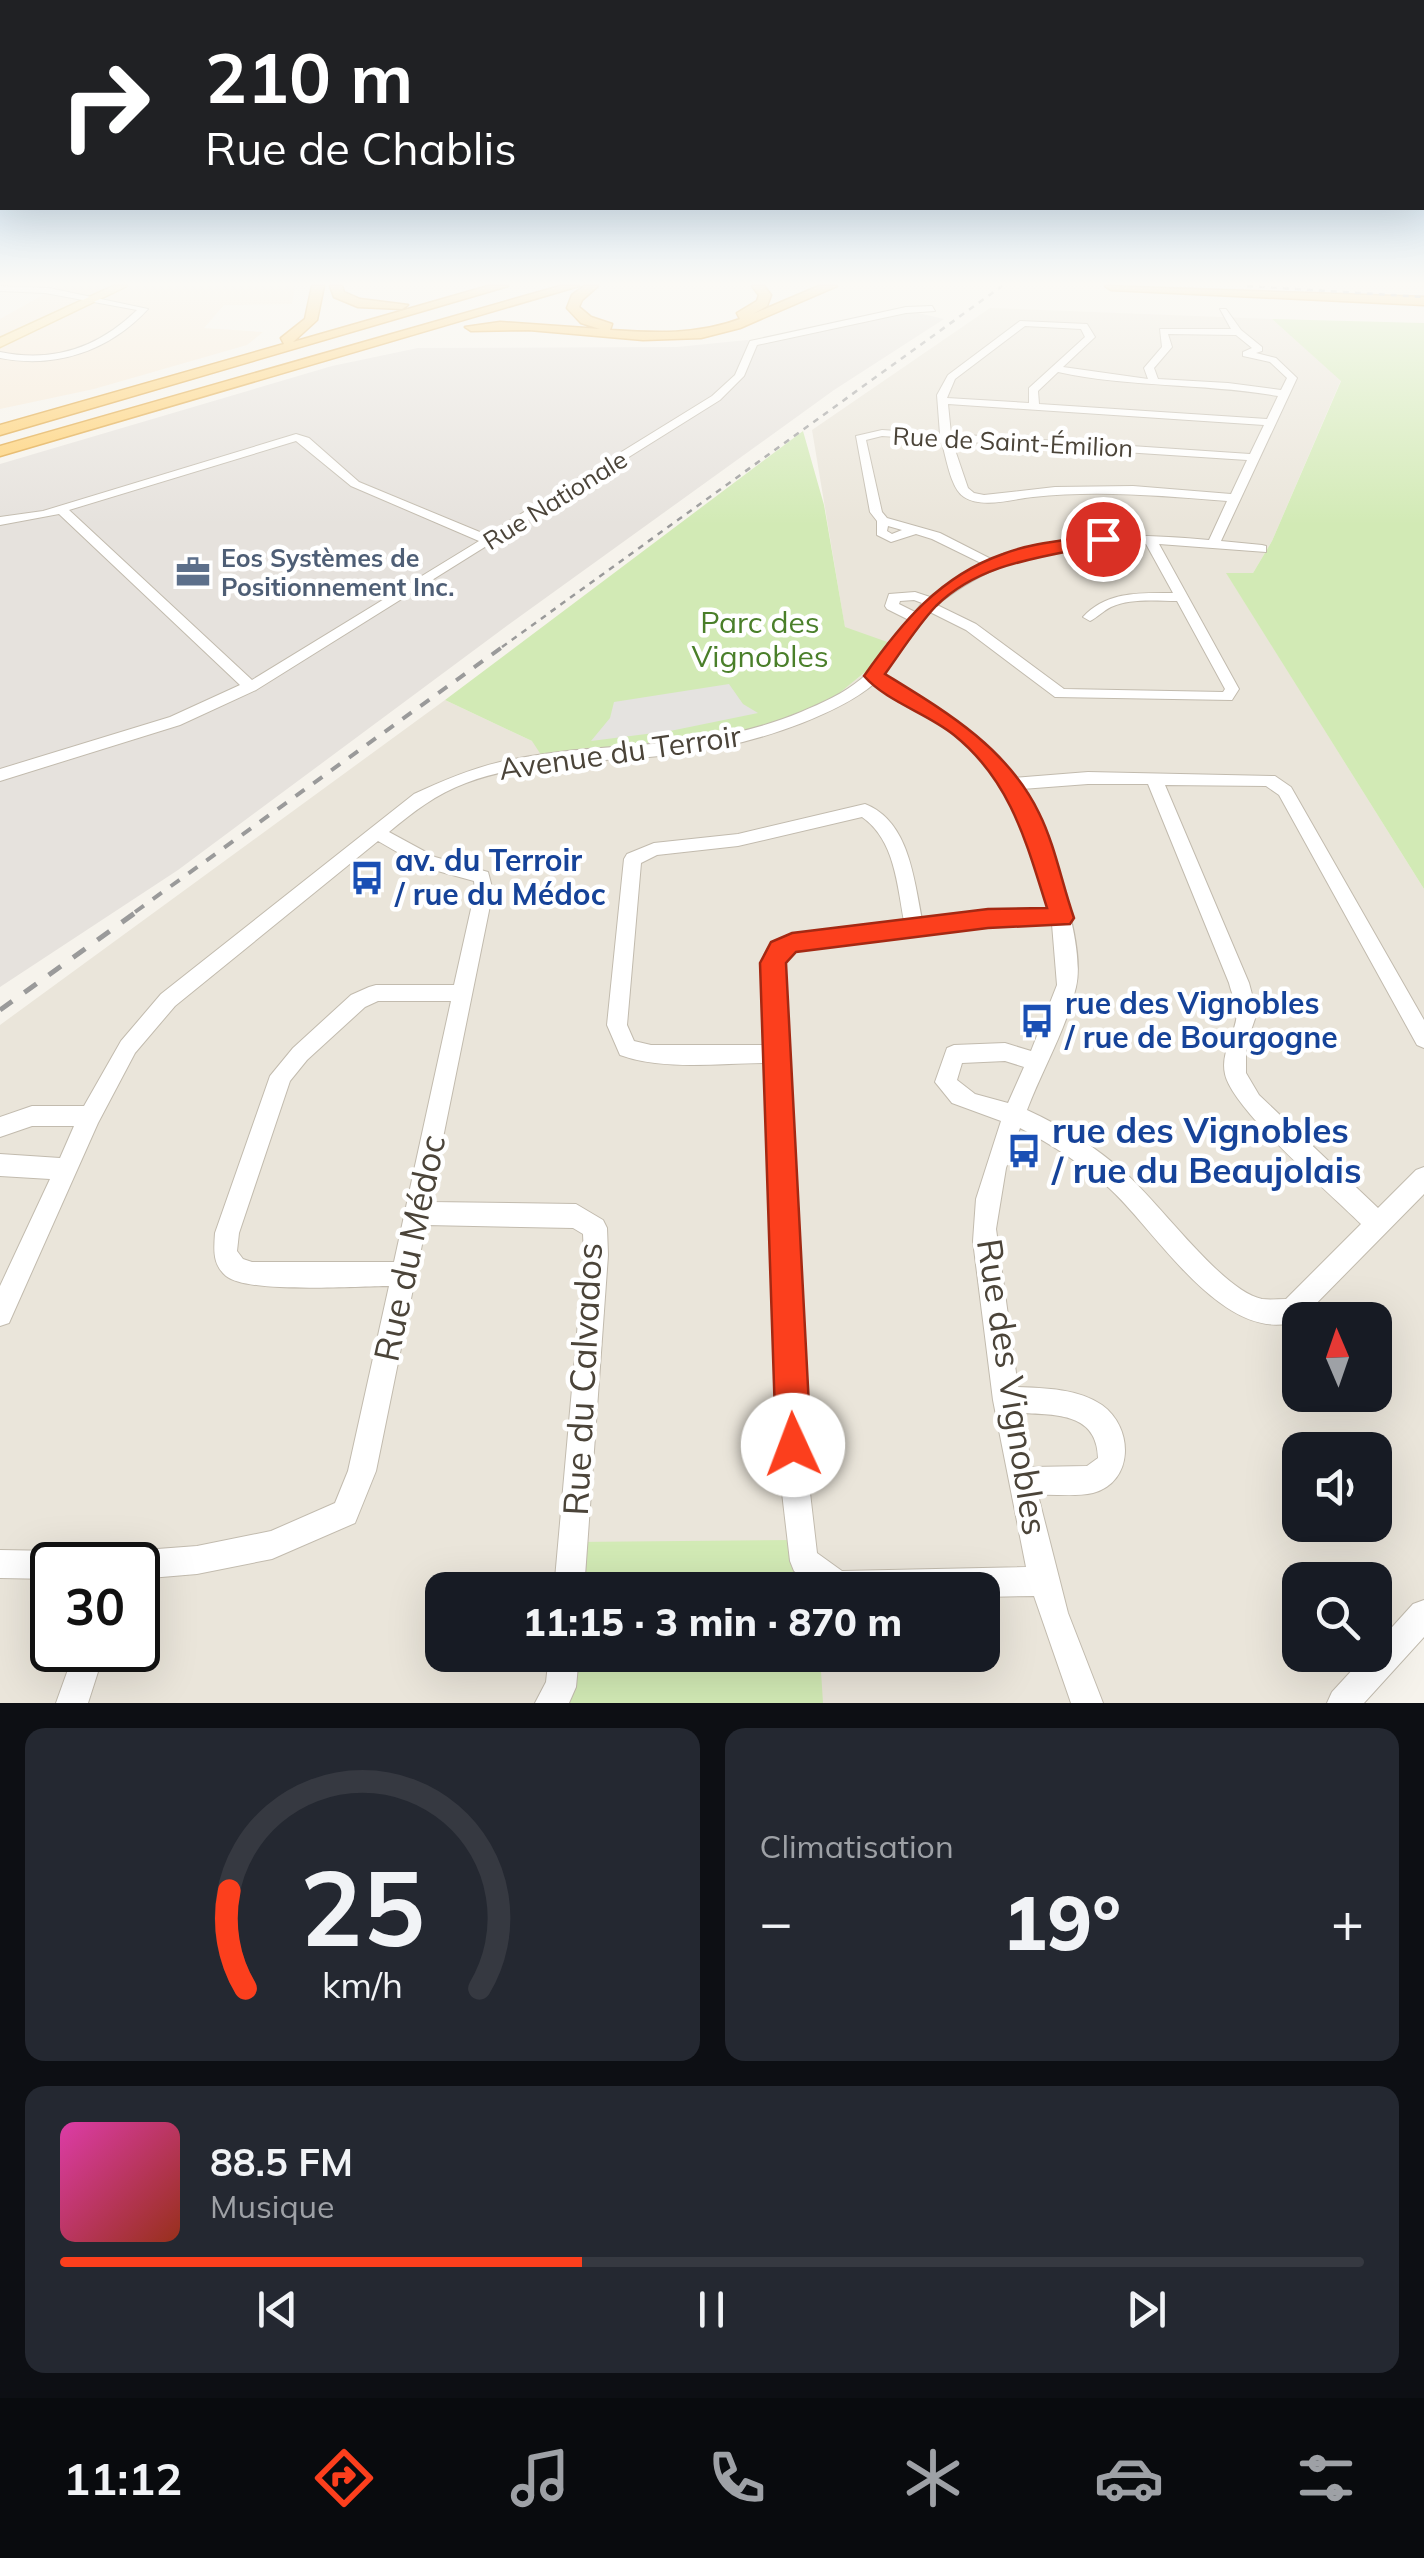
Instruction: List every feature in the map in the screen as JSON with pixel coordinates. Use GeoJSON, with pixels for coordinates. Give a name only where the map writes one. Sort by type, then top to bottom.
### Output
{"type":"FeatureCollection","features":[{"type":"Feature","properties":{"kind":"highway"},"geometry":{"type":"LineString","coordinates":[[0,430],[224,365]]}},
{"type":"Feature","properties":{"kind":"highway"},"geometry":{"type":"LineString","coordinates":[[191,382],[243,365]]}},
{"type":"Feature","properties":{"kind":"highway"},"geometry":{"type":"LineString","coordinates":[[0,430],[248,365]]}},
{"type":"Feature","properties":{"kind":"highway"},"geometry":{"type":"LineString","coordinates":[[0,450],[285,365]]}},
{"type":"Feature","properties":{"kind":"highway"},"geometry":{"type":"LineString","coordinates":[[0,450],[306,366]]}},
{"type":"Feature","properties":{"kind":"street","name":"Rue Nationale"},"geometry":{"type":"LineString","coordinates":[[0,775],[154,728],[251,686],[720,395],[744,365]]}},
{"type":"Feature","properties":{"kind":"street"},"geometry":{"type":"LineString","coordinates":[[966,365],[951,377],[943,401],[946,438],[963,490],[984,499],[1116,490],[1232,498]]}},
{"type":"Feature","properties":{"kind":"street"},"geometry":{"type":"LineString","coordinates":[[1034,406],[1033,390],[1058,365]]}},
{"type":"Feature","properties":{"kind":"street"},"geometry":{"type":"LineString","coordinates":[[1151,365],[1154,380]]}},
{"type":"Feature","properties":{"kind":"street"},"geometry":{"type":"LineString","coordinates":[[1213,544],[1292,378],[1279,365]]}},
{"type":"Feature","properties":{"kind":"street"},"geometry":{"type":"LineString","coordinates":[[1055,368],[1080,375],[1239,385],[1286,394]]}},
{"type":"Feature","properties":{"kind":"street"},"geometry":{"type":"LineString","coordinates":[[943,401],[1270,422]]}},
{"type":"Feature","properties":{"kind":"street","name":"Rue de Saint-Émilion"},"geometry":{"type":"LineString","coordinates":[[992,564],[916,530],[890,538],[881,532],[883,521],[876,512],[860,438],[874,434],[1252,458]]}},
{"type":"Feature","properties":{"kind":"street"},"geometry":{"type":"LineString","coordinates":[[0,521],[60,509],[296,436],[355,484],[490,541]]}},
{"type":"Feature","properties":{"kind":"street"},"geometry":{"type":"LineString","coordinates":[[60,509],[251,686]]}},
{"type":"Feature","properties":{"kind":"street","name":"Avenue du Terroir"},"geometry":{"type":"LineString","coordinates":[[0,1314],[90,1116],[128,1047],[168,1000],[375,832],[442,785],[484,771],[544,761],[680,751],[785,724],[874,676],[930,604],[960,580],[992,564],[1054,546],[1103,539],[1262,549]]}},
{"type":"Feature","properties":{"kind":"street"},"geometry":{"type":"LineString","coordinates":[[918,618],[892,606],[894,597],[901,594],[930,604],[972,627],[1060,694],[1227,697],[1232,689],[1150,540]]}},
{"type":"Feature","properties":{"kind":"street"},"geometry":{"type":"LineString","coordinates":[[1090,617],[1100,605],[1114,600],[1181,597]]}},
{"type":"Feature","properties":{"kind":"street","name":"Rue des Vignobles"},"geometry":{"type":"LineString","coordinates":[[874,676],[962,731],[1010,784],[1029,815],[1062,918],[1068,960],[1066,984],[996,1170],[984,1228],[1006,1400],[1022,1481],[1045,1581],[1071,1667],[1087,1703]]}},
{"type":"Feature","properties":{"kind":"street"},"geometry":{"type":"LineString","coordinates":[[1010,784],[1088,778],[1269,780],[1285,791],[1424,1040]]}},
{"type":"Feature","properties":{"kind":"street"},"geometry":{"type":"LineString","coordinates":[[1154,779],[1239,983],[1247,1013],[1236,1046],[1234,1074],[1251,1102],[1376,1222]]}},
{"type":"Feature","properties":{"kind":"street"},"geometry":{"type":"LineString","coordinates":[[778,1054],[650,1054],[627,1049],[617,1025],[633,859],[654,848],[738,840],[865,810],[880,817],[887,828],[902,871],[914,926]]}},
{"type":"Feature","properties":{"kind":"street","name":"Rue du Médoc"},"geometry":{"type":"LineString","coordinates":[[160,1563],[272,1545],[345,1512],[362,1471],[484,891],[482,877],[429,862],[375,832]]}},
{"type":"Feature","properties":{"kind":"street"},"geometry":{"type":"LineString","coordinates":[[1045,1581],[838,1586],[804,1561],[795,1484],[773,963],[780,949],[792,943],[988,918],[1062,918]]}},
{"type":"Feature","properties":{"kind":"street"},"geometry":{"type":"LineString","coordinates":[[404,1274],[252,1274],[235,1268],[226,1255],[227,1233],[281,1076],[300,1054],[358,1001],[376,994],[464,993]]}},
{"type":"Feature","properties":{"kind":"street"},"geometry":{"type":"LineString","coordinates":[[1035,1060],[1005,1052],[954,1054],[946,1082],[952,1092],[975,1104],[1016,1116],[1100,1166],[1134,1195],[1222,1288],[1255,1311],[1291,1310],[1424,1178]]}},
{"type":"Feature","properties":{"kind":"street"},"geometry":{"type":"LineString","coordinates":[[0,1127],[32,1116],[90,1116]]}},
{"type":"Feature","properties":{"kind":"street"},"geometry":{"type":"LineString","coordinates":[[0,1165],[68,1169]]}},
{"type":"Feature","properties":{"kind":"street","name":"Rue du Calvados"},"geometry":{"type":"LineString","coordinates":[[417,1214],[576,1216],[594,1228],[596,1255],[570,1572]]}},
{"type":"Feature","properties":{"kind":"street"},"geometry":{"type":"LineString","coordinates":[[1006,1400],[1066,1401],[1097,1416],[1113,1448],[1112,1464],[1091,1480],[1022,1481]]}},
{"type":"Feature","properties":{"kind":"street"},"geometry":{"type":"LineString","coordinates":[[0,1564],[30,1565]]}},
{"type":"Feature","properties":{"kind":"street"},"geometry":{"type":"LineString","coordinates":[[1343,1703],[1424,1615]]}},
{"type":"Feature","properties":{"kind":"street"},"geometry":{"type":"LineString","coordinates":[[72,1703],[83,1672]]}},
{"type":"Feature","properties":{"kind":"street"},"geometry":{"type":"LineString","coordinates":[[552,1703],[561,1688],[562,1672]]}},
{"type":"Feature","properties":{"kind":"shaded area"},"geometry":{"type":"Polygon","coordinates":[[[0,365],[176,365],[94,389],[0,409],[0,365]]]}},
{"type":"Feature","properties":{"kind":"shaded area"},"geometry":{"type":"Polygon","coordinates":[[[872,365],[508,625],[178,870],[0,987],[0,464],[332,366],[872,365]]]}},
{"type":"Feature","properties":{"kind":"shaded area"},"geometry":{"type":"Polygon","coordinates":[[[906,365],[1325,365],[1341,380],[1272,541],[1253,573],[1227,574],[1424,889],[1424,1605],[1392,1644],[1392,1562],[1282,1562],[1282,1672],[1369,1672],[1343,1703],[0,1703],[0,1025],[445,700],[532,741],[813,711],[869,670],[845,628],[812,430],[906,365]]]}},
{"type":"Feature","properties":{"kind":"shaded area"},"geometry":{"type":"Polygon","coordinates":[[[729,684],[743,704],[758,713],[670,731],[591,741],[610,718],[614,702],[729,684]]]}},
{"type":"Feature","properties":{"kind":"green space"},"geometry":{"type":"Polygon","coordinates":[[[1324,365],[1424,365],[1424,889],[1226,573],[1253,573],[1272,541],[1341,381],[1324,365]]]}},
{"type":"Feature","properties":{"kind":"green space","name":"Parc des Vignobles"},"geometry":{"type":"Polygon","coordinates":[[[803,431],[824,505],[845,627],[893,644],[876,671],[868,670],[812,711],[750,733],[681,747],[545,761],[532,741],[445,700],[803,431]]]}},
{"type":"Feature","properties":{"kind":"green space"},"geometry":{"type":"Polygon","coordinates":[[[798,1540],[814,1572],[570,1572],[573,1542],[798,1540]]]}},
{"type":"Feature","properties":{"kind":"green space"},"geometry":{"type":"Polygon","coordinates":[[[559,1672],[821,1672],[823,1703],[551,1703],[559,1672]]]}},
{"type":"Feature","properties":{"kind":"railway"},"geometry":{"type":"LineString","coordinates":[[502,647],[892,365]]}},
{"type":"Feature","properties":{"kind":"railway"},"geometry":{"type":"LineString","coordinates":[[135,912],[505,645]]}},
{"type":"Feature","properties":{"kind":"railway"},"geometry":{"type":"LineString","coordinates":[[0,1010],[139,910]]}},
{"type":"Feature","properties":{"kind":"place","name":"Eos Systèmes de Positionnement Inc."},"geometry":{"type":"Point","coordinates":[193,572]}},
{"type":"Feature","properties":{"kind":"place","name":"av. du Terroir / rue du Médoc"},"geometry":{"type":"Point","coordinates":[367,878]}},
{"type":"Feature","properties":{"kind":"place","name":"rue des Vignobles / rue de Bourgogne"},"geometry":{"type":"Point","coordinates":[1037,1021]}},
{"type":"Feature","properties":{"kind":"place","name":"rue des Vignobles / rue du Beaujolais"},"geometry":{"type":"Point","coordinates":[1024,1151]}},
{"type":"Feature","properties":{"kind":"route"},"geometry":{"type":"LineString","coordinates":[[793,1445],[773,963],[780,949],[792,943],[988,918],[1062,918],[1029,815],[1010,784],[962,731],[874,676],[930,602],[960,580],[1009,557],[1103,539]]}}]}
